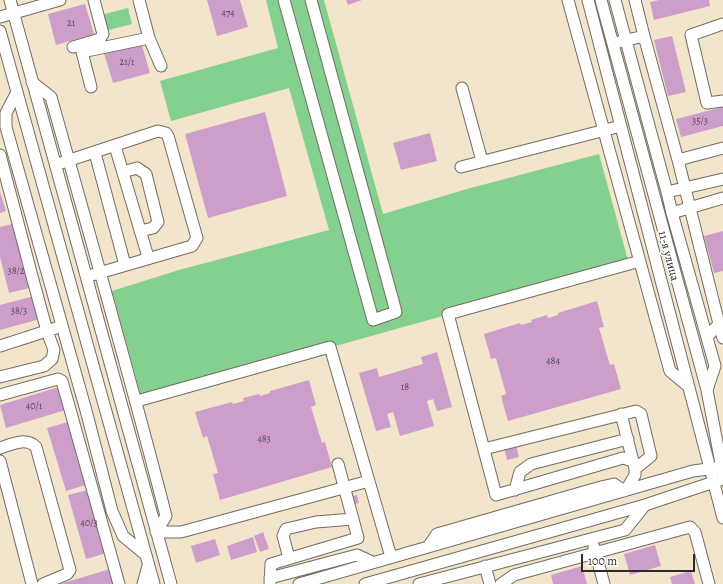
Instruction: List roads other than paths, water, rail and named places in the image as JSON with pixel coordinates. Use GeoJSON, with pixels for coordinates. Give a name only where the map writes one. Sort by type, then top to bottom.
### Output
{"type":"FeatureCollection","features":[{"type":"Feature","properties":{"kind":"street"},"geometry":{"type":"LineString","coordinates":[[10,0],[171,584]]}},
{"type":"Feature","properties":{"kind":"street"},"geometry":{"type":"LineString","coordinates":[[0,17],[60,0]]}},
{"type":"Feature","properties":{"kind":"street"},"geometry":{"type":"LineString","coordinates":[[73,47],[100,39],[103,34],[94,0]]}},
{"type":"Feature","properties":{"kind":"street"},"geometry":{"type":"LineString","coordinates":[[140,0],[149,38],[161,66]]}},
{"type":"Feature","properties":{"kind":"street"},"geometry":{"type":"LineString","coordinates":[[284,0],[373,320],[396,312],[311,0]]}},
{"type":"Feature","properties":{"kind":"street"},"geometry":{"type":"LineString","coordinates":[[568,0],[670,371],[688,386]]}},
{"type":"Feature","properties":{"kind":"street","name":"11-я улица"},"geometry":{"type":"LineString","coordinates":[[588,0],[709,469],[718,481],[723,518]]}},
{"type":"Feature","properties":{"kind":"street","name":"11-я улица"},"geometry":{"type":"LineString","coordinates":[[601,0],[707,390],[722,470]]}},
{"type":"Feature","properties":{"kind":"street"},"geometry":{"type":"LineString","coordinates":[[614,0],[715,366],[707,390]]}},
{"type":"Feature","properties":{"kind":"street"},"geometry":{"type":"LineString","coordinates":[[635,0],[678,160],[723,338]]}},
{"type":"Feature","properties":{"kind":"street"},"geometry":{"type":"LineString","coordinates":[[723,24],[691,35],[707,103],[723,101]]}},
{"type":"Feature","properties":{"kind":"street"},"geometry":{"type":"LineString","coordinates":[[0,31],[154,584]]}},
{"type":"Feature","properties":{"kind":"street"},"geometry":{"type":"LineString","coordinates":[[613,44],[644,36]]}},
{"type":"Feature","properties":{"kind":"street"},"geometry":{"type":"LineString","coordinates":[[91,87],[82,52],[149,38]]}},
{"type":"Feature","properties":{"kind":"street"},"geometry":{"type":"LineString","coordinates":[[32,82],[51,97],[99,272],[137,401],[166,516],[156,532]]}},
{"type":"Feature","properties":{"kind":"street"},"geometry":{"type":"LineString","coordinates":[[462,88],[482,161]]}},
{"type":"Feature","properties":{"kind":"street"},"geometry":{"type":"LineString","coordinates":[[17,92],[6,114],[3,124],[6,127],[87,414],[112,511],[123,536],[147,560]]}},
{"type":"Feature","properties":{"kind":"street"},"geometry":{"type":"LineString","coordinates":[[460,167],[620,126]]}},
{"type":"Feature","properties":{"kind":"street"},"geometry":{"type":"LineString","coordinates":[[56,164],[95,153],[158,131],[166,133],[197,238],[192,246],[148,257],[86,276]]}},
{"type":"Feature","properties":{"kind":"street"},"geometry":{"type":"LineString","coordinates":[[115,146],[148,257]]}},
{"type":"Feature","properties":{"kind":"street"},"geometry":{"type":"LineString","coordinates":[[678,160],[723,148]]}},
{"type":"Feature","properties":{"kind":"street"},"geometry":{"type":"LineString","coordinates":[[95,153],[125,264]]}},
{"type":"Feature","properties":{"kind":"street"},"geometry":{"type":"LineString","coordinates":[[0,156],[47,331],[54,350],[52,359],[44,366],[0,377]]}},
{"type":"Feature","properties":{"kind":"street"},"geometry":{"type":"LineString","coordinates":[[123,172],[137,168],[146,174],[158,222],[153,228],[140,231]]}},
{"type":"Feature","properties":{"kind":"street"},"geometry":{"type":"LineString","coordinates":[[667,192],[723,179]]}},
{"type":"Feature","properties":{"kind":"street"},"geometry":{"type":"LineString","coordinates":[[672,213],[723,198]]}},
{"type":"Feature","properties":{"kind":"street"},"geometry":{"type":"LineString","coordinates":[[634,465],[624,458],[496,495],[448,314],[640,261]]}},
{"type":"Feature","properties":{"kind":"street"},"geometry":{"type":"LineString","coordinates":[[707,337],[719,324]]}},
{"type":"Feature","properties":{"kind":"street"},"geometry":{"type":"LineString","coordinates":[[0,346],[62,326]]}},
{"type":"Feature","properties":{"kind":"street"},"geometry":{"type":"LineString","coordinates":[[137,401],[330,348],[369,481],[390,557],[393,576]]}},
{"type":"Feature","properties":{"kind":"street"},"geometry":{"type":"LineString","coordinates":[[0,395],[58,379],[61,380],[119,584]]}},
{"type":"Feature","properties":{"kind":"street"},"geometry":{"type":"LineString","coordinates":[[484,449],[636,411],[641,414],[651,456],[634,465]]}},
{"type":"Feature","properties":{"kind":"street"},"geometry":{"type":"LineString","coordinates":[[75,425],[87,414]]}},
{"type":"Feature","properties":{"kind":"street"},"geometry":{"type":"LineString","coordinates":[[621,414],[635,474],[625,491]]}},
{"type":"Feature","properties":{"kind":"street"},"geometry":{"type":"LineString","coordinates":[[515,490],[520,472],[531,464],[628,440]]}},
{"type":"Feature","properties":{"kind":"street"},"geometry":{"type":"LineString","coordinates":[[0,448],[26,441],[31,442],[36,447],[70,570],[67,574],[43,584]]}},
{"type":"Feature","properties":{"kind":"street"},"geometry":{"type":"LineString","coordinates":[[0,460],[32,584]]}},
{"type":"Feature","properties":{"kind":"street"},"geometry":{"type":"LineString","coordinates":[[338,464],[358,538],[271,564],[270,581],[357,555],[372,562]]}},
{"type":"Feature","properties":{"kind":"street"},"geometry":{"type":"LineString","coordinates":[[299,584],[693,471],[709,469],[722,470]]}},
{"type":"Feature","properties":{"kind":"street"},"geometry":{"type":"LineString","coordinates":[[156,532],[181,532],[369,481]]}},
{"type":"Feature","properties":{"kind":"street"},"geometry":{"type":"LineString","coordinates":[[365,584],[646,505],[718,481]]}},
{"type":"Feature","properties":{"kind":"street"},"geometry":{"type":"LineString","coordinates":[[426,583],[485,566],[625,530],[646,505]]}},
{"type":"Feature","properties":{"kind":"street"},"geometry":{"type":"LineString","coordinates":[[289,558],[283,536],[286,529],[316,522],[353,519]]}},
{"type":"Feature","properties":{"kind":"street"},"geometry":{"type":"LineString","coordinates":[[501,584],[514,575],[690,527],[695,532],[709,584]]}},
{"type":"Feature","properties":{"kind":"street"},"geometry":{"type":"LineString","coordinates":[[156,532],[169,566],[179,584]]}},
{"type":"Feature","properties":{"kind":"street"},"geometry":{"type":"LineString","coordinates":[[592,538],[604,584]]}},
{"type":"Feature","properties":{"kind":"street"},"geometry":{"type":"LineString","coordinates":[[329,547],[334,561]]}},
{"type":"Feature","properties":{"kind":"street"},"geometry":{"type":"LineString","coordinates":[[143,584],[147,560]]}},
{"type":"Feature","properties":{"kind":"street"},"geometry":{"type":"LineString","coordinates":[[485,566],[490,584]]}}]}
